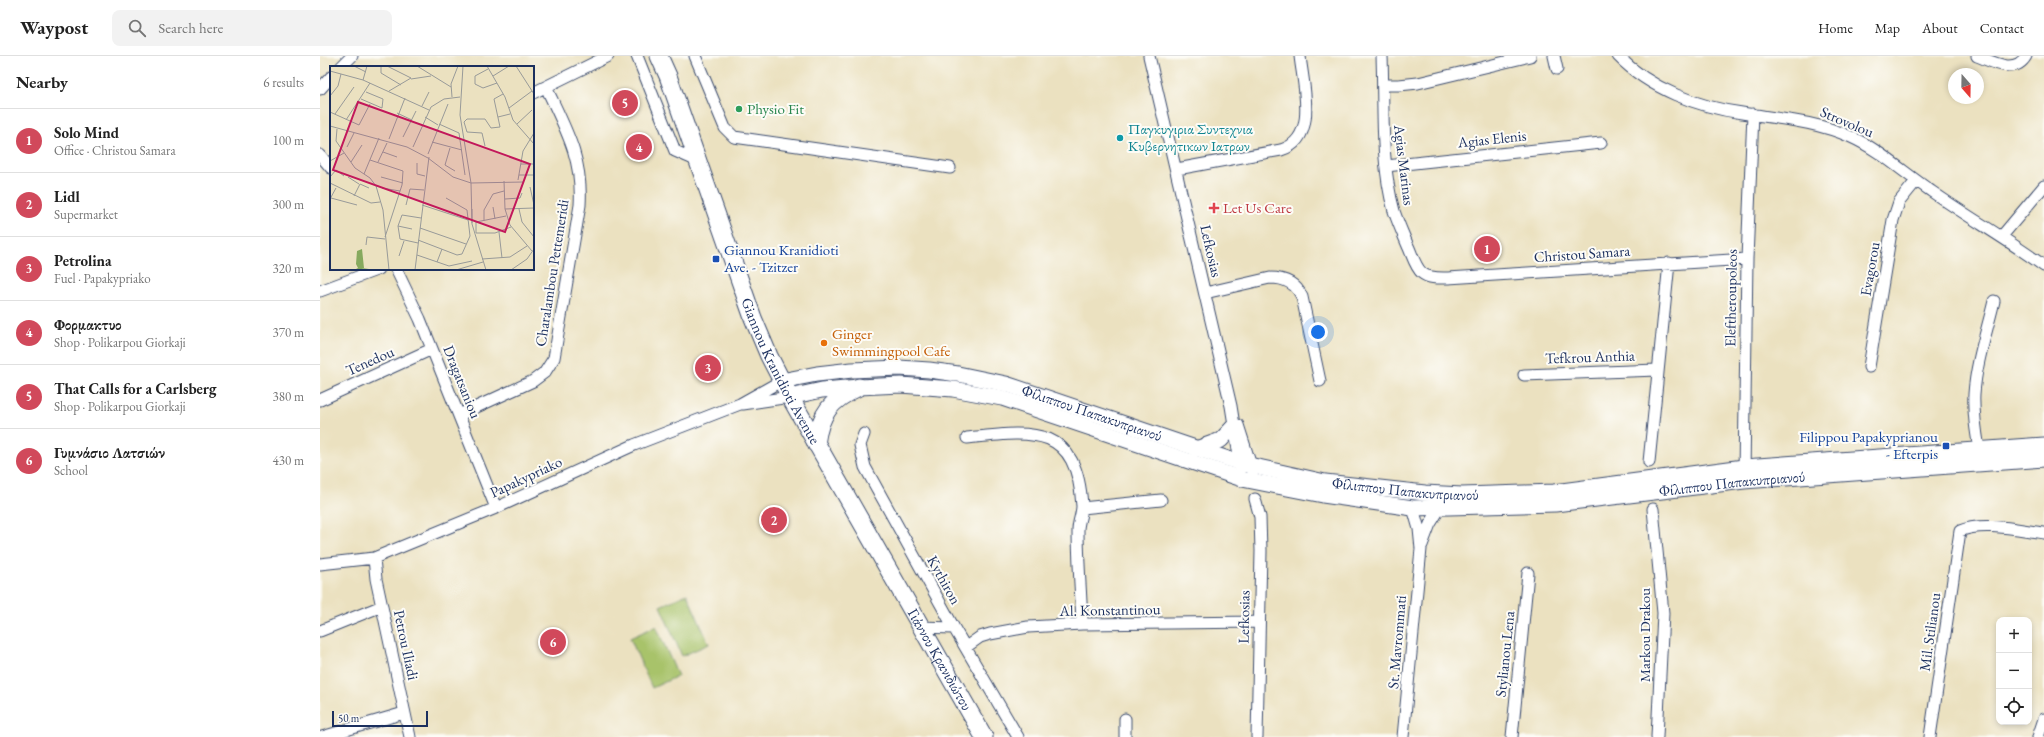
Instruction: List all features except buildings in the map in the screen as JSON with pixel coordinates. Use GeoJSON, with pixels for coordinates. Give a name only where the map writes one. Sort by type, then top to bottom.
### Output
{"type":"FeatureCollection","features":[{"type":"Feature","properties":{"kind":"main road","name":"Giannou Kranidioti Avenue"},"geometry":{"type":"LineString","coordinates":[[659,56],[698,161],[753,318],[781,381],[895,583]]}},
{"type":"Feature","properties":{"kind":"main road","name":"Φίλιππου Παπακυπριανού"},"geometry":{"type":"LineString","coordinates":[[781,381],[817,374],[852,370],[899,368],[958,374],[1006,384],[1196,449],[1246,464],[1325,482],[1425,493],[1462,495],[1554,492],[1744,474],[1979,449],[2044,445]]}},
{"type":"Feature","properties":{"kind":"main road","name":"Φίλιππου Παπακυπριανού"},"geometry":{"type":"LineString","coordinates":[[790,397],[822,390],[858,386],[927,386],[1002,398],[1249,480],[1323,495],[1413,508],[1555,504],[1744,474],[2044,459]]}},
{"type":"Feature","properties":{"kind":"main road"},"geometry":{"type":"LineString","coordinates":[[816,444],[820,424],[826,410],[840,397],[858,386]]}},
{"type":"Feature","properties":{"kind":"main road"},"geometry":{"type":"LineString","coordinates":[[1196,449],[1221,440],[1234,426]]}},
{"type":"Feature","properties":{"kind":"main road","name":"Γιάννου Κρανιδιώτου"},"geometry":{"type":"LineString","coordinates":[[895,583],[919,627],[984,737]]}},
{"type":"Feature","properties":{"kind":"street"},"geometry":{"type":"LineString","coordinates":[[342,66],[352,56]]}},
{"type":"Feature","properties":{"kind":"street"},"geometry":{"type":"LineString","coordinates":[[534,93],[608,56]]}},
{"type":"Feature","properties":{"kind":"street"},"geometry":{"type":"LineString","coordinates":[[637,56],[675,151],[698,161]]}},
{"type":"Feature","properties":{"kind":"street"},"geometry":{"type":"LineString","coordinates":[[695,56],[725,128],[734,137],[950,168]]}},
{"type":"Feature","properties":{"kind":"street","name":"Lefkosias"},"geometry":{"type":"LineString","coordinates":[[1149,56],[1177,169],[1249,480]]}},
{"type":"Feature","properties":{"kind":"street"},"geometry":{"type":"LineString","coordinates":[[1177,169],[1282,150],[1295,144],[1302,134],[1306,117],[1300,56]]}},
{"type":"Feature","properties":{"kind":"street","name":"Agias Marinas"},"geometry":{"type":"LineString","coordinates":[[1382,56],[1386,166],[1395,213],[1420,272]]}},
{"type":"Feature","properties":{"kind":"street"},"geometry":{"type":"LineString","coordinates":[[1383,84],[1400,85],[1418,83],[1530,56]]}},
{"type":"Feature","properties":{"kind":"street"},"geometry":{"type":"LineString","coordinates":[[1554,56],[1557,69]]}},
{"type":"Feature","properties":{"kind":"street","name":"Strovolou"},"geometry":{"type":"LineString","coordinates":[[1618,56],[1638,74],[1671,92],[1716,109],[1812,123],[1851,137],[1869,146],[1916,181],[2002,236],[2044,266]]}},
{"type":"Feature","properties":{"kind":"street"},"geometry":{"type":"LineString","coordinates":[[1977,56],[2000,65],[2012,66],[2022,62],[2026,56]]}},
{"type":"Feature","properties":{"kind":"street"},"geometry":{"type":"LineString","coordinates":[[320,89],[330,78]]}},
{"type":"Feature","properties":{"kind":"street","name":"Charalambou Pettemeridi"},"geometry":{"type":"LineString","coordinates":[[459,416],[532,382],[545,372],[554,358],[580,205],[581,188],[578,162],[574,150],[546,87]]}},
{"type":"Feature","properties":{"kind":"street","name":"Eleftheroupoleos"},"geometry":{"type":"LineString","coordinates":[[1744,474],[1746,259],[1753,114]]}},
{"type":"Feature","properties":{"kind":"street","name":"Agias Elenis"},"geometry":{"type":"LineString","coordinates":[[1386,166],[1601,143]]}},
{"type":"Feature","properties":{"kind":"street"},"geometry":{"type":"LineString","coordinates":[[320,155],[330,167]]}},
{"type":"Feature","properties":{"kind":"street","name":"Evagorou"},"geometry":{"type":"LineString","coordinates":[[1869,367],[1895,216],[1900,202],[1916,181]]}},
{"type":"Feature","properties":{"kind":"street"},"geometry":{"type":"LineString","coordinates":[[2002,236],[2044,186]]}},
{"type":"Feature","properties":{"kind":"street","name":"Christou Samara"},"geometry":{"type":"LineString","coordinates":[[1420,272],[1432,277],[1448,278],[1746,259]]}},
{"type":"Feature","properties":{"kind":"street"},"geometry":{"type":"LineString","coordinates":[[1649,462],[1657,370],[1669,263]]}},
{"type":"Feature","properties":{"kind":"street"},"geometry":{"type":"LineString","coordinates":[[320,291],[376,270]]}},
{"type":"Feature","properties":{"kind":"street","name":"Dragatsaniou"},"geometry":{"type":"LineString","coordinates":[[396,270],[432,349],[496,508]]}},
{"type":"Feature","properties":{"kind":"street"},"geometry":{"type":"LineString","coordinates":[[1205,293],[1270,278],[1277,278],[1290,282],[1299,291],[1302,297],[1320,381]]}},
{"type":"Feature","properties":{"kind":"street"},"geometry":{"type":"LineString","coordinates":[[1979,449],[1974,412],[1975,384],[1994,301]]}},
{"type":"Feature","properties":{"kind":"street","name":"Tenedou"},"geometry":{"type":"LineString","coordinates":[[320,400],[432,349]]}},
{"type":"Feature","properties":{"kind":"street","name":"Tefkrou Anthia"},"geometry":{"type":"LineString","coordinates":[[1524,375],[1657,370]]}},
{"type":"Feature","properties":{"kind":"street","name":"Papakypriako"},"geometry":{"type":"LineString","coordinates":[[320,564],[374,558],[496,508],[634,445],[740,404],[781,381]]}},
{"type":"Feature","properties":{"kind":"street","name":"Papakypriako"},"geometry":{"type":"LineString","coordinates":[[740,404],[790,397]]}},
{"type":"Feature","properties":{"kind":"street","name":"Lefkosias"},"geometry":{"type":"LineString","coordinates":[[1231,406],[1234,426],[1246,464]]}},
{"type":"Feature","properties":{"kind":"street"},"geometry":{"type":"LineString","coordinates":[[967,438],[1029,433],[1053,440],[1063,449],[1075,470],[1079,484],[1082,508],[1078,530],[1082,624]]}},
{"type":"Feature","properties":{"kind":"street","name":"Kythiron"},"geometry":{"type":"LineString","coordinates":[[864,434],[860,445],[865,467],[954,628],[1018,737]]}},
{"type":"Feature","properties":{"kind":"street","name":"Lefkosias"},"geometry":{"type":"LineString","coordinates":[[1255,499],[1260,517],[1261,551],[1257,737]]}},
{"type":"Feature","properties":{"kind":"street"},"geometry":{"type":"LineString","coordinates":[[1082,508],[1161,500]]}},
{"type":"Feature","properties":{"kind":"street","name":"St. Mavrommati"},"geometry":{"type":"LineString","coordinates":[[1403,737],[1421,549],[1419,529],[1413,508]]}},
{"type":"Feature","properties":{"kind":"street","name":"St. Mavrommati"},"geometry":{"type":"LineString","coordinates":[[1421,549],[1430,524],[1440,508]]}},
{"type":"Feature","properties":{"kind":"street","name":"Markou Drakou"},"geometry":{"type":"LineString","coordinates":[[1653,509],[1663,613],[1657,737]]}},
{"type":"Feature","properties":{"kind":"street","name":"Mil. Stilianou"},"geometry":{"type":"LineString","coordinates":[[1930,737],[1960,531],[1966,528],[1984,526],[2044,533]]}},
{"type":"Feature","properties":{"kind":"street","name":"Petrou Iliadi"},"geometry":{"type":"LineString","coordinates":[[374,558],[376,579],[410,737]]}},
{"type":"Feature","properties":{"kind":"street","name":"Stylianou Lena"},"geometry":{"type":"LineString","coordinates":[[1512,737],[1528,573]]}},
{"type":"Feature","properties":{"kind":"street"},"geometry":{"type":"LineString","coordinates":[[320,630],[382,606]]}},
{"type":"Feature","properties":{"kind":"street","name":"Al. Konstantinou"},"geometry":{"type":"LineString","coordinates":[[966,647],[980,637],[1001,631],[1028,627],[1082,624],[1259,622]]}},
{"type":"Feature","properties":{"kind":"street"},"geometry":{"type":"LineString","coordinates":[[919,627],[954,628]]}},
{"type":"Feature","properties":{"kind":"street"},"geometry":{"type":"LineString","coordinates":[[322,737],[404,713]]}},
{"type":"Feature","properties":{"kind":"street"},"geometry":{"type":"LineString","coordinates":[[1125,719],[1125,737]]}},
{"type":"Feature","properties":{"kind":"street"},"geometry":{"type":"LineString","coordinates":[[2038,737],[2044,719]]}},
{"type":"Feature","properties":{"kind":"green space"},"geometry":{"type":"Polygon","coordinates":[[[687,594],[709,644],[682,656],[660,606],[687,594]]]}},
{"type":"Feature","properties":{"kind":"green space"},"geometry":{"type":"Polygon","coordinates":[[[656,626],[678,676],[652,688],[630,638],[656,626]]]}},
{"type":"Feature","properties":{"kind":"place","name":"That Calls for a Carlsberg"},"geometry":{"type":"Point","coordinates":[625,103]}},
{"type":"Feature","properties":{"kind":"place","name":"Physio Fit"},"geometry":{"type":"Point","coordinates":[739,109]}},
{"type":"Feature","properties":{"kind":"place","name":"Παγκυγιρια Συντεχνια Κυβερνητικων Ιατρων"},"geometry":{"type":"Point","coordinates":[1120,138]}},
{"type":"Feature","properties":{"kind":"place","name":"Φορμακτυο"},"geometry":{"type":"Point","coordinates":[639,147]}},
{"type":"Feature","properties":{"kind":"place","name":"Let Us Care"},"geometry":{"type":"Point","coordinates":[1214,208]}},
{"type":"Feature","properties":{"kind":"place","name":"Solo Mind"},"geometry":{"type":"Point","coordinates":[1487,249]}},
{"type":"Feature","properties":{"kind":"place","name":"Giannou Kranidioti Ave. - Tzitzer"},"geometry":{"type":"Point","coordinates":[716,259]}},
{"type":"Feature","properties":{"kind":"place","name":"Ginger Swimmingpool Cafe"},"geometry":{"type":"Point","coordinates":[824,343]}},
{"type":"Feature","properties":{"kind":"place","name":"Petrolina"},"geometry":{"type":"Point","coordinates":[708,368]}},
{"type":"Feature","properties":{"kind":"place","name":"Filippou Papakyprianou - Efterpis"},"geometry":{"type":"Point","coordinates":[1946,446]}},
{"type":"Feature","properties":{"kind":"place","name":"Lidl"},"geometry":{"type":"Point","coordinates":[774,520]}},
{"type":"Feature","properties":{"kind":"place","name":"Γυμνάσιο Λατσιών"},"geometry":{"type":"Point","coordinates":[553,642]}}]}
